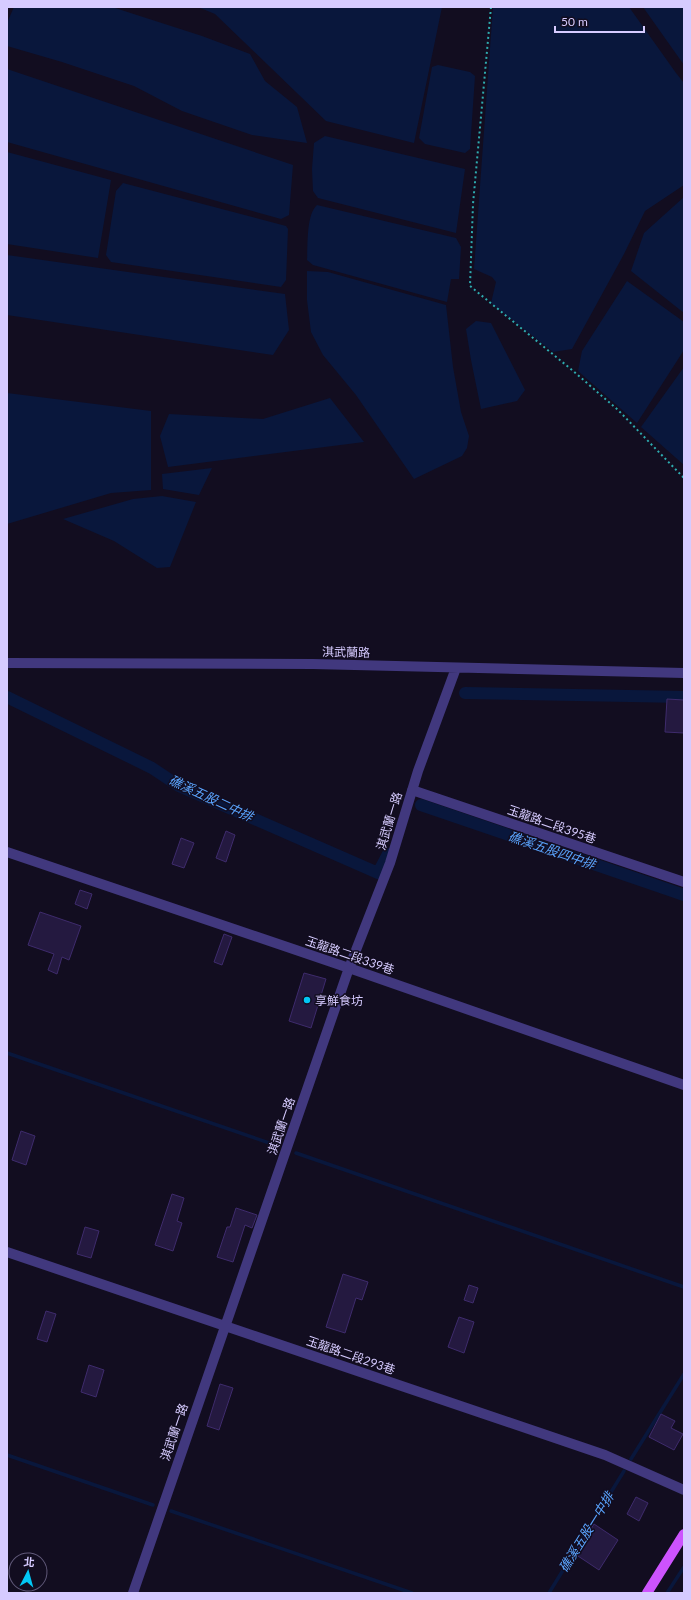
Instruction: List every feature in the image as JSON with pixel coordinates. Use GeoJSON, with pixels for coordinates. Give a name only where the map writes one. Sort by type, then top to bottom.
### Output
{"type":"FeatureCollection","features":[{"type":"Feature","properties":{"kind":"main road"},"geometry":{"type":"LineString","coordinates":[[647,1593],[684,1534]]}},
{"type":"Feature","properties":{"kind":"street","name":"淇武蘭路"},"geometry":{"type":"LineString","coordinates":[[7,663],[305,664],[684,673]]}},
{"type":"Feature","properties":{"kind":"street","name":"淇武蘭一路"},"geometry":{"type":"LineString","coordinates":[[133,1593],[224,1325],[349,968],[390,863],[412,790],[456,668]]}},
{"type":"Feature","properties":{"kind":"street","name":"玉龍路二段395巷"},"geometry":{"type":"LineString","coordinates":[[412,790],[684,882]]}},
{"type":"Feature","properties":{"kind":"street","name":"玉龍路二段339巷"},"geometry":{"type":"LineString","coordinates":[[7,852],[349,968],[684,1085]]}},
{"type":"Feature","properties":{"kind":"street","name":"玉龍路二段293巷"},"geometry":{"type":"LineString","coordinates":[[7,1252],[605,1455],[684,1490]]}},
{"type":"Feature","properties":{"kind":"path"},"geometry":{"type":"LineString","coordinates":[[491,7],[473,204],[470,286],[618,410],[684,478]]}},
{"type":"Feature","properties":{"kind":"water"},"geometry":{"type":"Polygon","coordinates":[[[14,7],[112,7],[202,36],[250,54],[265,81],[297,107],[307,143],[252,135],[182,111],[134,86],[62,62],[7,46],[7,23],[14,7]]]}},
{"type":"Feature","properties":{"kind":"water"},"geometry":{"type":"Polygon","coordinates":[[[198,7],[442,7],[414,143],[326,121],[215,14],[198,7]]]}},
{"type":"Feature","properties":{"kind":"water"},"geometry":{"type":"Polygon","coordinates":[[[493,7],[629,7],[684,83],[684,185],[645,211],[624,254],[572,349],[553,352],[491,303],[496,282],[492,277],[474,269],[493,7]]]}},
{"type":"Feature","properties":{"kind":"water"},"geometry":{"type":"Polygon","coordinates":[[[643,7],[684,7],[684,65],[643,7]]]}},
{"type":"Feature","properties":{"kind":"water"},"geometry":{"type":"Polygon","coordinates":[[[438,65],[470,72],[475,76],[470,149],[465,153],[425,144],[419,138],[432,67],[438,65]]]}},
{"type":"Feature","properties":{"kind":"water"},"geometry":{"type":"Polygon","coordinates":[[[7,69],[293,165],[289,215],[281,219],[7,142],[7,69]]]}},
{"type":"Feature","properties":{"kind":"water"},"geometry":{"type":"Polygon","coordinates":[[[325,136],[465,169],[456,233],[318,198],[313,191],[312,169],[314,143],[325,136]]]}},
{"type":"Feature","properties":{"kind":"water"},"geometry":{"type":"Polygon","coordinates":[[[7,152],[111,180],[98,258],[7,244],[7,152]]]}},
{"type":"Feature","properties":{"kind":"water"},"geometry":{"type":"Polygon","coordinates":[[[123,183],[286,226],[288,229],[286,280],[281,287],[111,262],[106,255],[116,191],[123,183]]]}},
{"type":"Feature","properties":{"kind":"water"},"geometry":{"type":"Polygon","coordinates":[[[684,197],[684,313],[631,271],[644,233],[684,197]]]}},
{"type":"Feature","properties":{"kind":"water"},"geometry":{"type":"Polygon","coordinates":[[[317,205],[456,238],[461,247],[459,279],[451,279],[447,302],[313,265],[307,260],[309,223],[313,210],[317,205]]]}},
{"type":"Feature","properties":{"kind":"water"},"geometry":{"type":"Polygon","coordinates":[[[7,255],[285,294],[289,330],[273,355],[7,315],[7,255]]]}},
{"type":"Feature","properties":{"kind":"water"},"geometry":{"type":"Polygon","coordinates":[[[307,271],[328,272],[446,305],[453,367],[461,412],[469,436],[467,448],[462,456],[414,479],[356,395],[323,355],[311,332],[307,300],[307,271]]]}},
{"type":"Feature","properties":{"kind":"water"},"geometry":{"type":"Polygon","coordinates":[[[627,281],[684,322],[684,350],[637,423],[578,371],[582,351],[627,281]]]}},
{"type":"Feature","properties":{"kind":"water"},"geometry":{"type":"Polygon","coordinates":[[[476,321],[491,323],[525,390],[517,401],[481,409],[466,329],[476,321]]]}},
{"type":"Feature","properties":{"kind":"water"},"geometry":{"type":"Polygon","coordinates":[[[684,367],[684,465],[641,427],[684,367]]]}},
{"type":"Feature","properties":{"kind":"water"},"geometry":{"type":"Polygon","coordinates":[[[7,393],[151,411],[151,490],[111,493],[7,524],[7,393]]]}},
{"type":"Feature","properties":{"kind":"water"},"geometry":{"type":"Polygon","coordinates":[[[330,398],[364,442],[168,467],[160,436],[169,414],[263,419],[330,398]]]}},
{"type":"Feature","properties":{"kind":"water"},"geometry":{"type":"Polygon","coordinates":[[[212,468],[199,495],[163,489],[162,474],[212,468]]]}},
{"type":"Feature","properties":{"kind":"water"},"geometry":{"type":"Polygon","coordinates":[[[162,496],[196,502],[170,567],[157,568],[114,541],[63,519],[133,499],[162,496]]]}},
{"type":"Feature","properties":{"kind":"building"},"geometry":{"type":"Polygon","coordinates":[[[667,699],[684,700],[684,733],[665,732],[667,699]]]}},
{"type":"Feature","properties":{"kind":"building"},"geometry":{"type":"Polygon","coordinates":[[[226,831],[235,835],[226,862],[216,858],[226,831]]]}},
{"type":"Feature","properties":{"kind":"building"},"geometry":{"type":"Polygon","coordinates":[[[181,838],[194,843],[184,868],[172,864],[181,838]]]}},
{"type":"Feature","properties":{"kind":"building"},"geometry":{"type":"Polygon","coordinates":[[[80,890],[92,894],[87,909],[75,904],[80,890]]]}},
{"type":"Feature","properties":{"kind":"building"},"geometry":{"type":"Polygon","coordinates":[[[40,912],[81,926],[69,960],[62,957],[57,974],[48,970],[54,954],[28,945],[40,912]]]}},
{"type":"Feature","properties":{"kind":"building"},"geometry":{"type":"Polygon","coordinates":[[[224,934],[232,937],[222,965],[214,962],[224,934]]]}},
{"type":"Feature","properties":{"kind":"building","name":"享鮮食坊"},"geometry":{"type":"Polygon","coordinates":[[[304,973],[326,979],[311,1028],[289,1021],[304,973]]]}},
{"type":"Feature","properties":{"kind":"building"},"geometry":{"type":"Polygon","coordinates":[[[21,1131],[35,1136],[26,1165],[12,1160],[21,1131]]]}},
{"type":"Feature","properties":{"kind":"building"},"geometry":{"type":"Polygon","coordinates":[[[172,1194],[184,1198],[177,1221],[182,1223],[173,1251],[155,1245],[172,1194]]]}},
{"type":"Feature","properties":{"kind":"building"},"geometry":{"type":"Polygon","coordinates":[[[236,1208],[257,1215],[252,1228],[245,1225],[233,1262],[217,1257],[227,1227],[230,1227],[236,1208]]]}},
{"type":"Feature","properties":{"kind":"building"},"geometry":{"type":"Polygon","coordinates":[[[85,1227],[99,1231],[91,1258],[77,1254],[85,1227]]]}},
{"type":"Feature","properties":{"kind":"building"},"geometry":{"type":"Polygon","coordinates":[[[343,1274],[368,1282],[362,1300],[356,1298],[345,1333],[326,1327],[343,1274]]]}},
{"type":"Feature","properties":{"kind":"building"},"geometry":{"type":"Polygon","coordinates":[[[469,1285],[478,1288],[473,1303],[464,1300],[469,1285]]]}},
{"type":"Feature","properties":{"kind":"building"},"geometry":{"type":"Polygon","coordinates":[[[46,1311],[56,1314],[47,1342],[37,1339],[46,1311]]]}},
{"type":"Feature","properties":{"kind":"building"},"geometry":{"type":"Polygon","coordinates":[[[459,1317],[474,1322],[464,1353],[448,1347],[459,1317]]]}},
{"type":"Feature","properties":{"kind":"building"},"geometry":{"type":"Polygon","coordinates":[[[89,1365],[104,1370],[96,1397],[81,1392],[89,1365]]]}},
{"type":"Feature","properties":{"kind":"building"},"geometry":{"type":"Polygon","coordinates":[[[220,1384],[233,1388],[219,1430],[207,1426],[220,1384]]]}},
{"type":"Feature","properties":{"kind":"building"},"geometry":{"type":"Polygon","coordinates":[[[661,1414],[675,1421],[671,1428],[683,1434],[674,1450],[649,1437],[661,1414]]]}},
{"type":"Feature","properties":{"kind":"building"},"geometry":{"type":"Polygon","coordinates":[[[636,1497],[648,1503],[639,1521],[627,1514],[636,1497]]]}},
{"type":"Feature","properties":{"kind":"building"},"geometry":{"type":"Polygon","coordinates":[[[594,1524],[618,1540],[599,1570],[575,1554],[594,1524]]]}},
{"type":"Feature","properties":{"kind":"waterway"},"geometry":{"type":"LineString","coordinates":[[465,693],[684,697]]}},
{"type":"Feature","properties":{"kind":"waterway","name":"礁溪五股二中排"},"geometry":{"type":"LineString","coordinates":[[7,697],[152,768],[179,786],[378,873],[388,854]]}},
{"type":"Feature","properties":{"kind":"waterway","name":"礁溪五股四中排"},"geometry":{"type":"LineString","coordinates":[[421,805],[684,895]]}},
{"type":"Feature","properties":{"kind":"waterway"},"geometry":{"type":"LineString","coordinates":[[7,1053],[278,1146]]}},
{"type":"Feature","properties":{"kind":"waterway"},"geometry":{"type":"LineString","coordinates":[[296,1153],[684,1287]]}},
{"type":"Feature","properties":{"kind":"waterway","name":"礁溪五股一中排"},"geometry":{"type":"LineString","coordinates":[[631,1459],[684,1374]]}},
{"type":"Feature","properties":{"kind":"waterway"},"geometry":{"type":"LineString","coordinates":[[7,1455],[153,1505]]}},
{"type":"Feature","properties":{"kind":"waterway","name":"礁溪五股一中排"},"geometry":{"type":"LineString","coordinates":[[549,1593],[624,1471]]}},
{"type":"Feature","properties":{"kind":"waterway"},"geometry":{"type":"LineString","coordinates":[[171,1511],[412,1593]]}},
{"type":"Feature","properties":{"kind":"waterway"},"geometry":{"type":"LineString","coordinates":[[667,1593],[684,1567]]}},
{"type":"Feature","properties":{"kind":"place","name":"享鮮食坊"},"geometry":{"type":"Point","coordinates":[307,1000]}}]}
